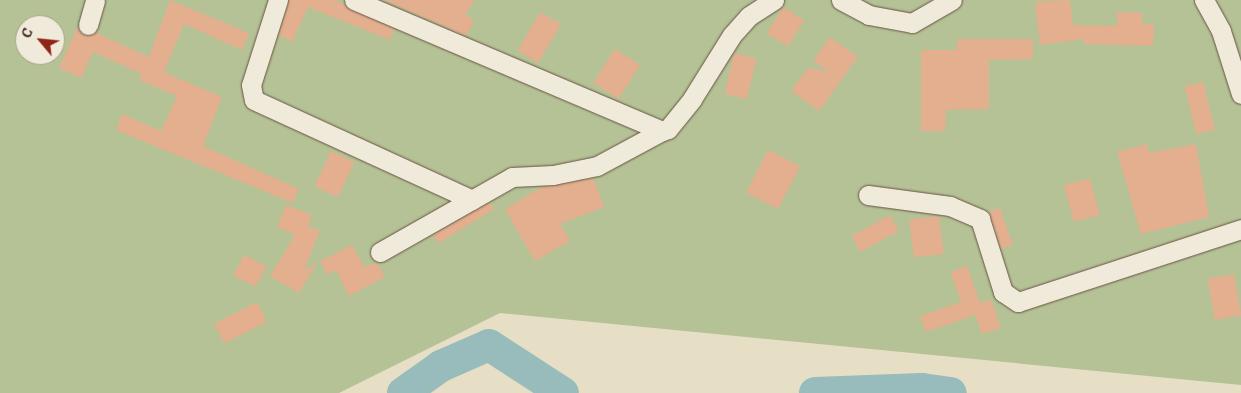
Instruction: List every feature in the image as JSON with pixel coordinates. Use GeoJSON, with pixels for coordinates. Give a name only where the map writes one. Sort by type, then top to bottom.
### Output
{"type":"FeatureCollection","features":[{"type":"Feature","properties":{"kind":"street"},"geometry":{"type":"LineString","coordinates":[[88,26],[94,0]]}},
{"type":"Feature","properties":{"kind":"street"},"geometry":{"type":"LineString","coordinates":[[278,0],[251,85],[254,100],[472,200]]}},
{"type":"Feature","properties":{"kind":"street"},"geometry":{"type":"LineString","coordinates":[[354,0],[662,131]]}},
{"type":"Feature","properties":{"kind":"street"},"geometry":{"type":"LineString","coordinates":[[380,252],[512,177],[552,175],[597,166],[672,125],[692,100],[732,35],[749,16],[774,0]]}},
{"type":"Feature","properties":{"kind":"street"},"geometry":{"type":"LineString","coordinates":[[841,0],[869,15],[912,23],[952,0]]}},
{"type":"Feature","properties":{"kind":"street"},"geometry":{"type":"LineString","coordinates":[[1204,0],[1221,31],[1241,94]]}},
{"type":"Feature","properties":{"kind":"street"},"geometry":{"type":"LineString","coordinates":[[868,195],[950,206],[980,219],[1003,292],[1018,302],[1241,229]]}},
{"type":"Feature","properties":{"kind":"green space"},"geometry":{"type":"Polygon","coordinates":[[[0,0],[1241,0],[1241,385],[500,313],[339,393],[0,393],[0,0]]]}},
{"type":"Feature","properties":{"kind":"building"},"geometry":{"type":"Polygon","coordinates":[[[170,0],[249,33],[242,50],[184,24],[164,72],[222,97],[203,146],[299,189],[293,203],[116,130],[122,114],[161,131],[177,96],[139,80],[142,74],[93,52],[81,78],[59,68],[60,65],[65,65],[65,55],[77,28],[85,36],[96,33],[149,57],[170,0]]]}},
{"type":"Feature","properties":{"kind":"building"},"geometry":{"type":"Polygon","coordinates":[[[289,0],[335,0],[394,29],[390,40],[308,7],[292,42],[279,35],[289,0]]]}},
{"type":"Feature","properties":{"kind":"building"},"geometry":{"type":"Polygon","coordinates":[[[384,0],[474,0],[465,15],[474,20],[466,36],[384,0]]]}},
{"type":"Feature","properties":{"kind":"building"},"geometry":{"type":"Polygon","coordinates":[[[1070,0],[1073,25],[1117,26],[1117,12],[1142,13],[1142,24],[1154,24],[1153,46],[1084,44],[1084,39],[1040,45],[1035,2],[1070,0]]]}},
{"type":"Feature","properties":{"kind":"building"},"geometry":{"type":"Polygon","coordinates":[[[783,7],[804,20],[788,47],[767,33],[783,7]]]}},
{"type":"Feature","properties":{"kind":"building"},"geometry":{"type":"Polygon","coordinates":[[[540,12],[561,24],[538,63],[518,51],[540,12]]]}},
{"type":"Feature","properties":{"kind":"building"},"geometry":{"type":"Polygon","coordinates":[[[830,37],[858,57],[819,111],[791,91],[808,68],[830,72],[813,61],[830,37]]]}},
{"type":"Feature","properties":{"kind":"building"},"geometry":{"type":"Polygon","coordinates":[[[957,39],[1033,39],[1033,59],[989,60],[989,109],[946,110],[945,131],[921,131],[921,50],[957,50],[957,39]]]}},
{"type":"Feature","properties":{"kind":"building"},"geometry":{"type":"Polygon","coordinates":[[[615,49],[640,65],[618,99],[593,83],[615,49]]]}},
{"type":"Feature","properties":{"kind":"building"},"geometry":{"type":"Polygon","coordinates":[[[734,53],[756,58],[747,99],[725,94],[734,53]]]}},
{"type":"Feature","properties":{"kind":"building"},"geometry":{"type":"Polygon","coordinates":[[[1203,82],[1215,130],[1196,134],[1185,87],[1203,82]]]}},
{"type":"Feature","properties":{"kind":"building"},"geometry":{"type":"Polygon","coordinates":[[[1147,144],[1149,153],[1196,144],[1209,217],[1141,234],[1117,152],[1147,144]]]}},
{"type":"Feature","properties":{"kind":"building"},"geometry":{"type":"Polygon","coordinates":[[[768,150],[800,166],[778,209],[746,193],[768,150]]]}},
{"type":"Feature","properties":{"kind":"building"},"geometry":{"type":"Polygon","coordinates":[[[331,151],[355,162],[338,197],[315,186],[331,151]]]}},
{"type":"Feature","properties":{"kind":"building"},"geometry":{"type":"Polygon","coordinates":[[[593,178],[604,207],[560,224],[570,241],[535,261],[505,209],[542,187],[593,178]]]}},
{"type":"Feature","properties":{"kind":"building"},"geometry":{"type":"Polygon","coordinates":[[[1090,178],[1100,215],[1074,222],[1064,185],[1090,178]]]}},
{"type":"Feature","properties":{"kind":"building"},"geometry":{"type":"Polygon","coordinates":[[[490,202],[494,209],[439,243],[433,235],[490,202]]]}},
{"type":"Feature","properties":{"kind":"building"},"geometry":{"type":"Polygon","coordinates":[[[286,205],[312,215],[308,226],[320,231],[304,270],[317,263],[299,293],[270,276],[295,235],[277,227],[286,205]]]}},
{"type":"Feature","properties":{"kind":"building"},"geometry":{"type":"Polygon","coordinates":[[[1000,208],[1013,245],[1001,249],[989,212],[1000,208]]]}},
{"type":"Feature","properties":{"kind":"building"},"geometry":{"type":"Polygon","coordinates":[[[890,215],[899,231],[860,252],[852,236],[890,215]]]}},
{"type":"Feature","properties":{"kind":"building"},"geometry":{"type":"Polygon","coordinates":[[[939,216],[944,254],[914,257],[909,220],[939,216]]]}},
{"type":"Feature","properties":{"kind":"building"},"geometry":{"type":"Polygon","coordinates":[[[352,245],[364,267],[377,263],[385,277],[349,296],[336,270],[327,275],[320,261],[352,245]]]}},
{"type":"Feature","properties":{"kind":"building"},"geometry":{"type":"Polygon","coordinates":[[[244,255],[266,266],[256,287],[234,275],[244,255]]]}},
{"type":"Feature","properties":{"kind":"building"},"geometry":{"type":"Polygon","coordinates":[[[967,266],[980,303],[991,300],[1001,328],[982,334],[975,315],[926,332],[920,316],[961,302],[951,272],[967,266]]]}},
{"type":"Feature","properties":{"kind":"building"},"geometry":{"type":"Polygon","coordinates":[[[1234,274],[1241,315],[1215,320],[1207,279],[1234,274]]]}},
{"type":"Feature","properties":{"kind":"building"},"geometry":{"type":"Polygon","coordinates":[[[257,302],[267,322],[224,343],[214,324],[257,302]]]}},
{"type":"Feature","properties":{"kind":"waterway"},"geometry":{"type":"LineString","coordinates":[[403,393],[441,366],[489,345],[563,393]]}},
{"type":"Feature","properties":{"kind":"waterway"},"geometry":{"type":"LineString","coordinates":[[815,393],[922,389],[951,393]]}}]}
